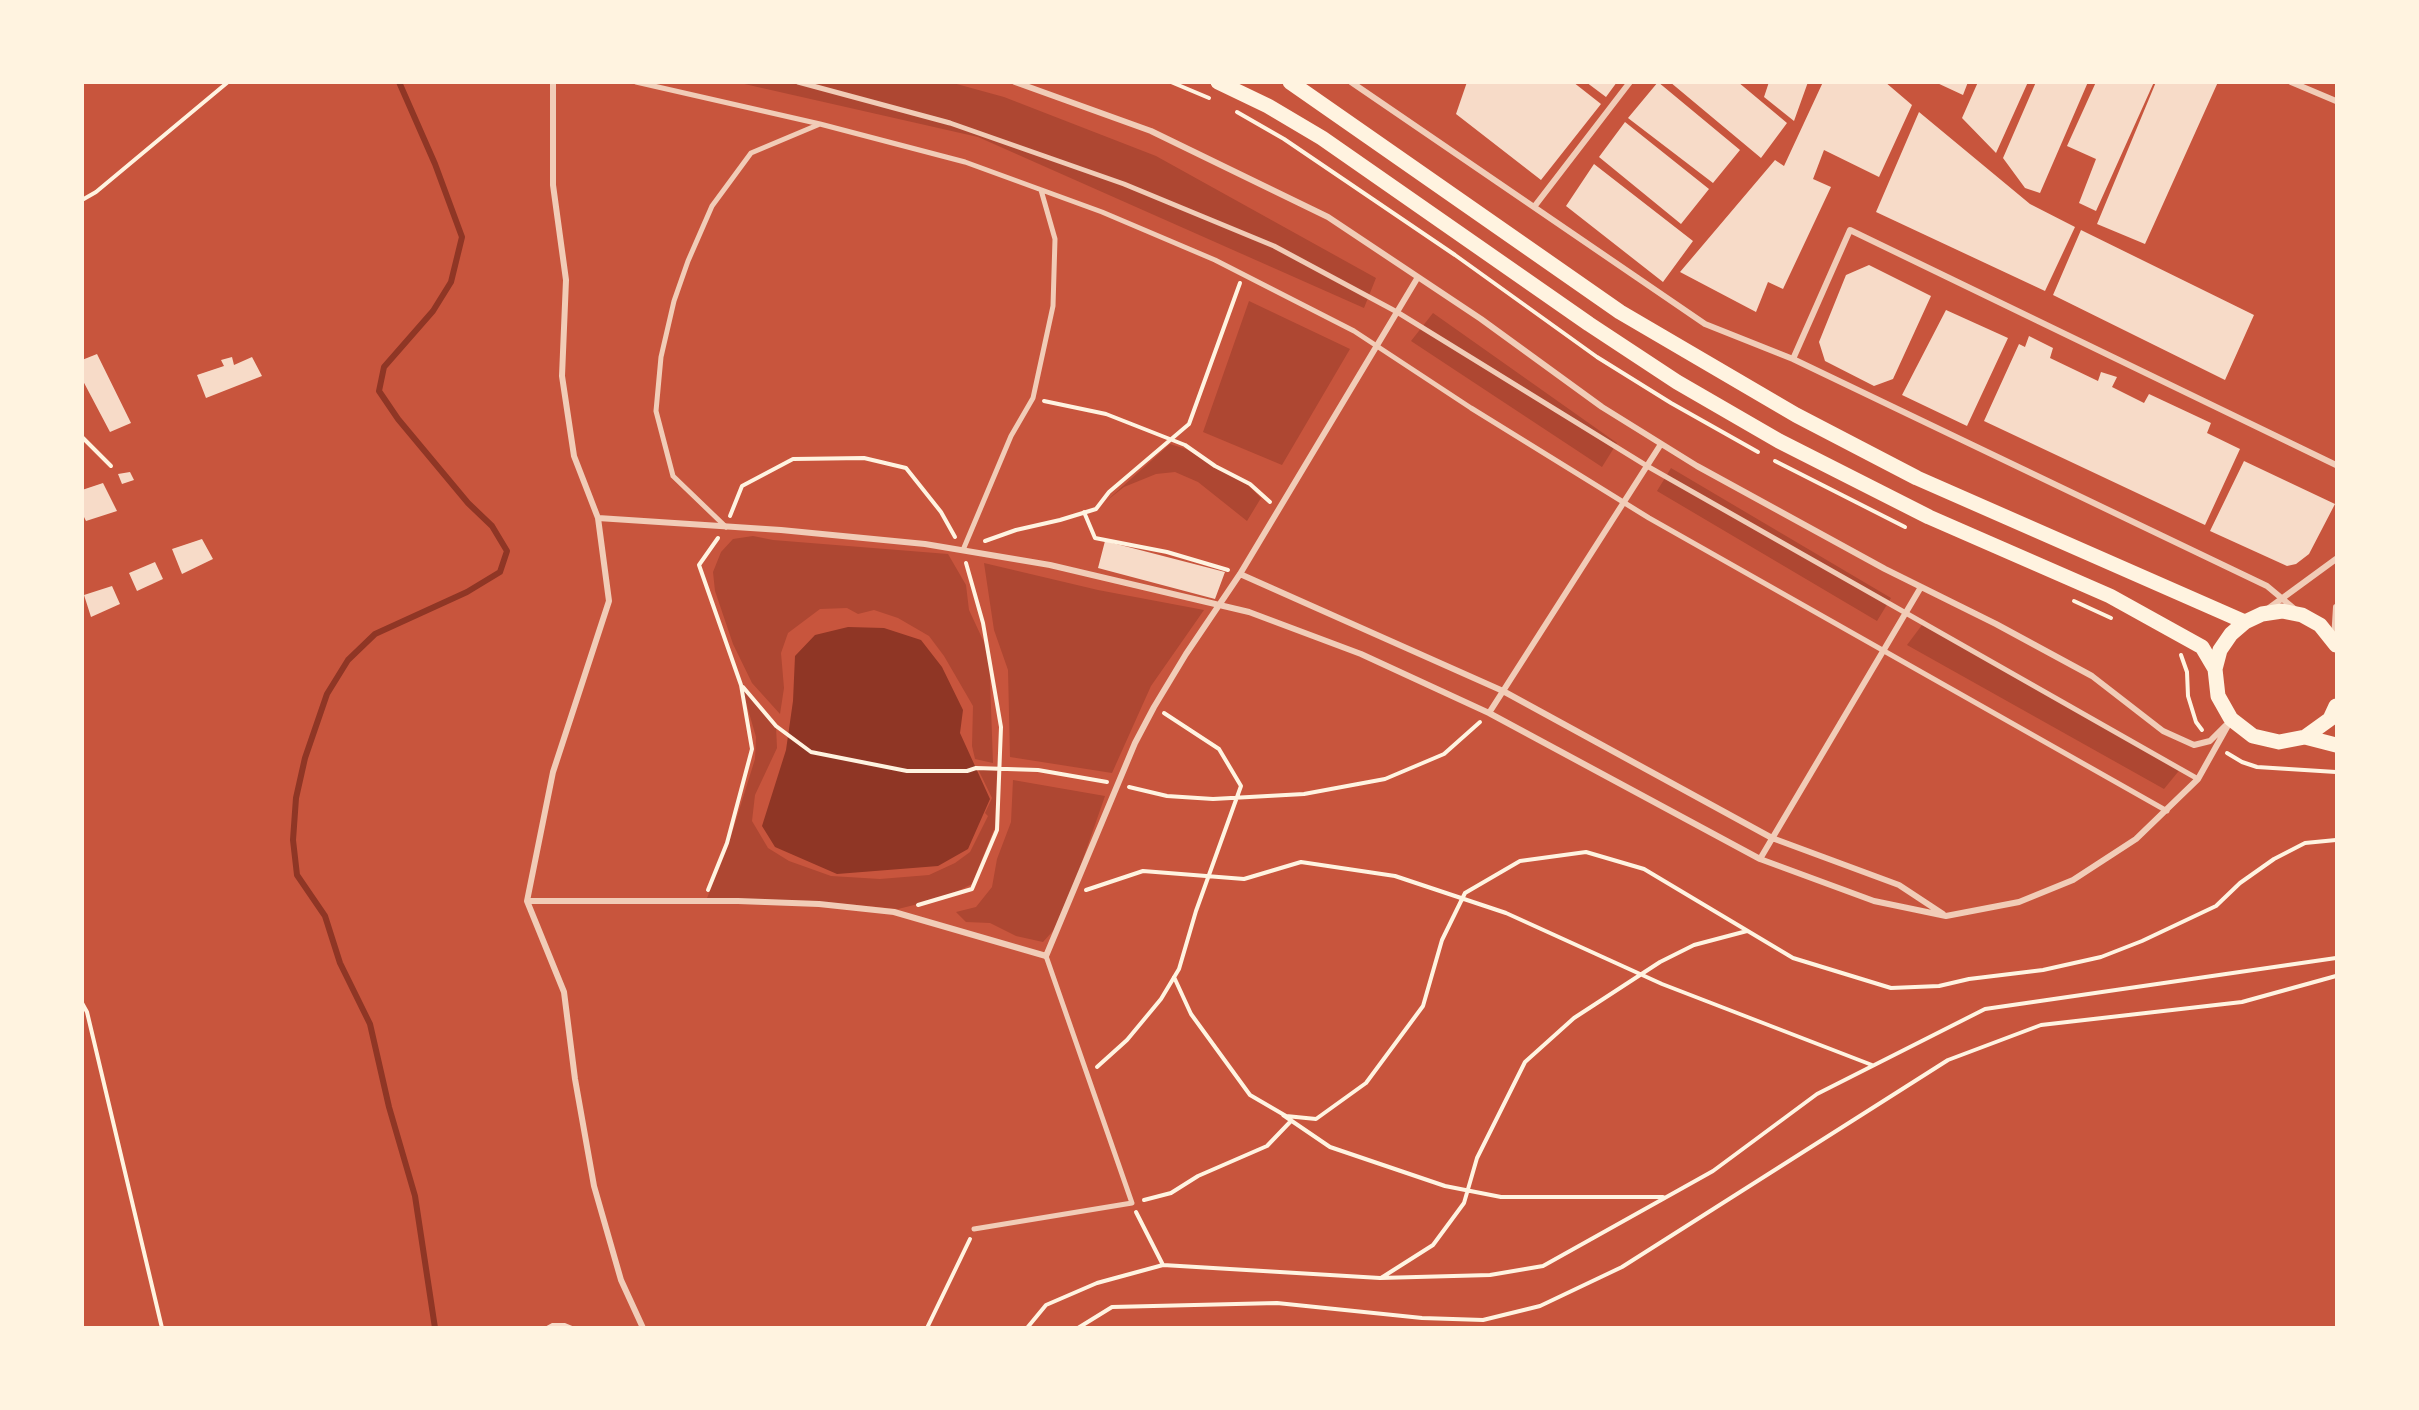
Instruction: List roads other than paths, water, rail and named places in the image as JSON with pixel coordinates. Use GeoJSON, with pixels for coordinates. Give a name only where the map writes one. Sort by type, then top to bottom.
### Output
{"type":"FeatureCollection","features":[{"type":"Feature","properties":{"kind":"main road"},"geometry":{"type":"LineString","coordinates":[[1218,82],[1268,106],[1322,138],[1589,324],[1677,381],[1779,441],[1929,517],[2110,596],[2202,646],[2215,669]]}},
{"type":"Feature","properties":{"kind":"main road"},"geometry":{"type":"LineString","coordinates":[[1290,82],[1620,312],[1796,416],[1917,478],[2245,622]]}},
{"type":"Feature","properties":{"kind":"main road"},"geometry":{"type":"LineString","coordinates":[[2335,643],[2320,625],[2302,615],[2282,611],[2262,614],[2245,622],[2231,634],[2220,650],[2215,669],[2218,696],[2231,719],[2253,736],[2279,742],[2305,737],[2337,745]]}},
{"type":"Feature","properties":{"kind":"main road"},"geometry":{"type":"LineString","coordinates":[[2305,737],[2330,718],[2337,706]]}},
{"type":"Feature","properties":{"kind":"street"},"geometry":{"type":"LineString","coordinates":[[553,82],[553,185],[566,280],[562,376],[574,456],[598,518],[609,601],[553,772],[527,901],[564,992],[575,1079],[594,1186],[621,1280],[643,1328]]}},
{"type":"Feature","properties":{"kind":"street"},"geometry":{"type":"LineString","coordinates":[[636,82],[820,124],[965,162],[1102,212],[1243,274],[1354,331],[1623,502],[2167,811]]}},
{"type":"Feature","properties":{"kind":"street"},"geometry":{"type":"LineString","coordinates":[[798,82],[950,123],[1124,184],[1274,246],[1397,312],[1647,466],[2198,779]]}},
{"type":"Feature","properties":{"kind":"street"},"geometry":{"type":"LineString","coordinates":[[1015,82],[1151,130],[1328,218],[1481,319],[1602,407],[1661,444],[1718,478],[2092,676],[2163,731],[2194,745],[2210,741],[2231,719]]}},
{"type":"Feature","properties":{"kind":"street"},"geometry":{"type":"LineString","coordinates":[[1351,82],[1705,324],[1792,359],[2267,586],[2302,615]]}},
{"type":"Feature","properties":{"kind":"street"},"geometry":{"type":"LineString","coordinates":[[1534,207],[1630,82]]}},
{"type":"Feature","properties":{"kind":"street"},"geometry":{"type":"LineString","coordinates":[[2291,82],[2337,101]]}},
{"type":"Feature","properties":{"kind":"street"},"geometry":{"type":"LineString","coordinates":[[726,527],[673,476],[656,411],[662,357],[674,301],[688,261],[712,206],[751,153],[820,124]]}},
{"type":"Feature","properties":{"kind":"street"},"geometry":{"type":"LineString","coordinates":[[963,550],[1011,436],[1033,398],[1053,306],[1055,239],[1041,190]]}},
{"type":"Feature","properties":{"kind":"street"},"geometry":{"type":"LineString","coordinates":[[1792,359],[1850,230],[2337,465]]}},
{"type":"Feature","properties":{"kind":"street"},"geometry":{"type":"LineString","coordinates":[[975,1229],[1132,1203],[1046,956],[1117,784],[1155,706],[1240,574],[1277,508],[1418,277]]}},
{"type":"Feature","properties":{"kind":"street"},"geometry":{"type":"LineString","coordinates":[[1489,713],[1661,444]]}},
{"type":"Feature","properties":{"kind":"street"},"geometry":{"type":"LineString","coordinates":[[598,518],[925,544],[1050,565],[1249,612],[1361,654],[1489,713],[1760,858],[1874,901],[1946,916],[2019,902],[2073,880],[2136,839],[2198,779],[2231,719]]}},
{"type":"Feature","properties":{"kind":"street"},"geometry":{"type":"LineString","coordinates":[[2262,614],[2337,559]]}},
{"type":"Feature","properties":{"kind":"street"},"geometry":{"type":"LineString","coordinates":[[1240,574],[1503,691],[1772,838],[1899,885],[1946,916]]}},
{"type":"Feature","properties":{"kind":"street"},"geometry":{"type":"LineString","coordinates":[[1760,858],[1921,586]]}},
{"type":"Feature","properties":{"kind":"street"},"geometry":{"type":"LineString","coordinates":[[2335,643],[2337,607]]}},
{"type":"Feature","properties":{"kind":"street"},"geometry":{"type":"LineString","coordinates":[[527,901],[703,901],[819,904],[894,912],[1046,956]]}},
{"type":"Feature","properties":{"kind":"waterway"},"geometry":{"type":"LineString","coordinates":[[399,82],[435,164],[462,237],[451,282],[433,311],[384,367],[379,391],[398,419],[468,503],[492,526],[507,551],[500,572],[467,592],[375,634],[348,660],[327,694],[305,758],[296,798],[293,840],[297,875],[325,916],[340,963],[370,1024],[389,1107],[415,1196],[435,1328]]}}]}
